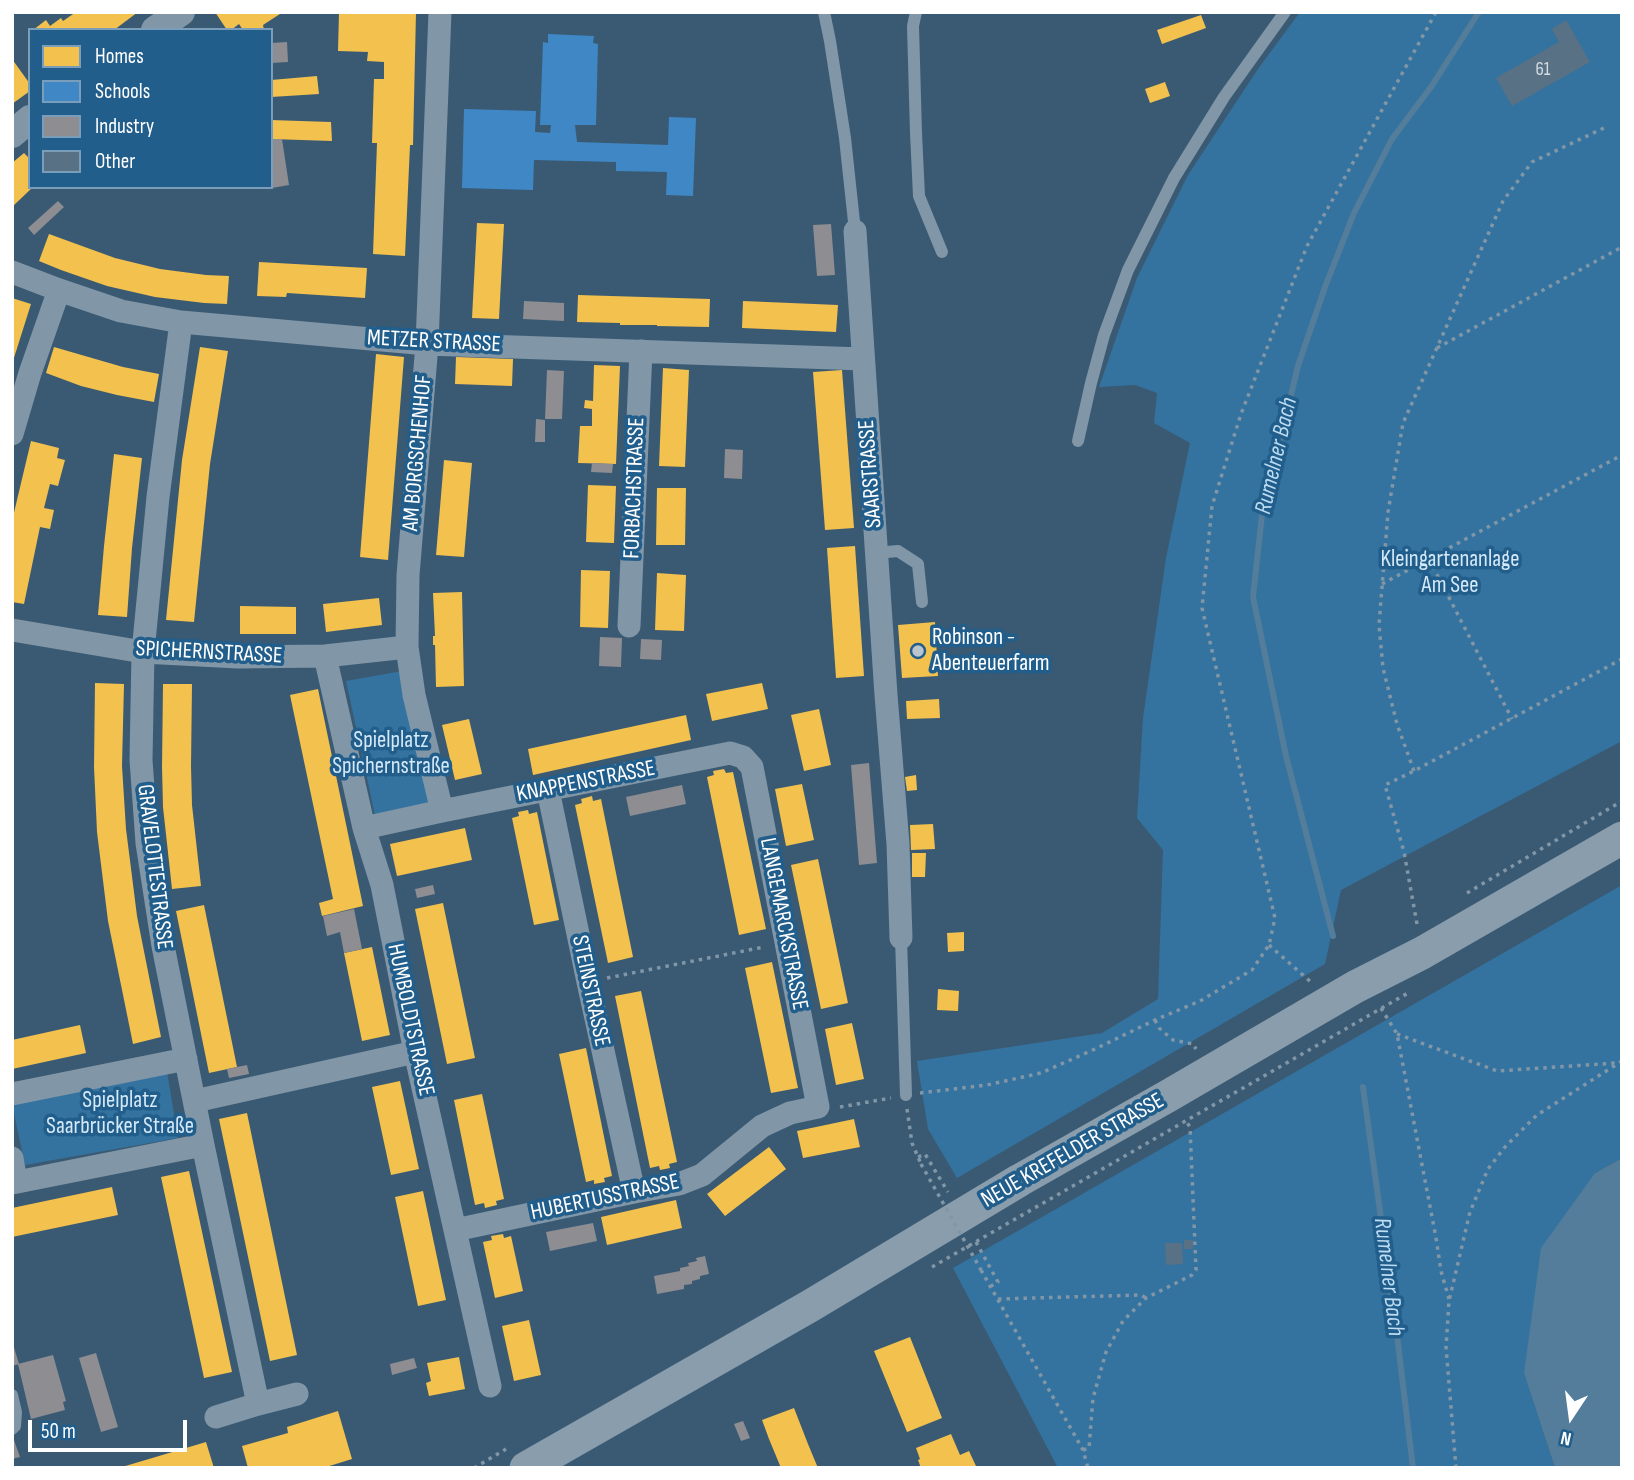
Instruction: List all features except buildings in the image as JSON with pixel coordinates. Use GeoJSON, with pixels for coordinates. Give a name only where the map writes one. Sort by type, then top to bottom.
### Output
{"type":"FeatureCollection","features":[{"type":"Feature","properties":{"kind":"main road","name":"NEUE KREFELDER STRASSE"},"geometry":{"type":"LineString","coordinates":[[526,1468],[810,1306],[1020,1180],[1622,838]]}},
{"type":"Feature","properties":{"kind":"street"},"geometry":{"type":"LineString","coordinates":[[158,28],[181,12]]}},
{"type":"Feature","properties":{"kind":"street","name":"AM BORGSCHENHOF"},"geometry":{"type":"LineString","coordinates":[[440,12],[427,344],[408,575],[407,648],[414,695],[442,811]]}},
{"type":"Feature","properties":{"kind":"street"},"geometry":{"type":"LineString","coordinates":[[12,134],[28,121]]}},
{"type":"Feature","properties":{"kind":"street","name":"SAARSTRASSE"},"geometry":{"type":"LineString","coordinates":[[855,231],[898,844],[901,938]]}},
{"type":"Feature","properties":{"kind":"street","name":"METZER STRASSE"},"geometry":{"type":"LineString","coordinates":[[12,272],[121,311],[181,321],[427,344],[863,359]]}},
{"type":"Feature","properties":{"kind":"street"},"geometry":{"type":"LineString","coordinates":[[12,434],[59,290]]}},
{"type":"Feature","properties":{"kind":"street","name":"GRAVELOTTESTRASSE"},"geometry":{"type":"LineString","coordinates":[[181,321],[158,497],[143,652],[141,760],[147,843],[163,946],[258,1404]]}},
{"type":"Feature","properties":{"kind":"street","name":"FORBACHSTRASSE"},"geometry":{"type":"LineString","coordinates":[[629,626],[641,351]]}},
{"type":"Feature","properties":{"kind":"street","name":"SPICHERNSTRASSE"},"geometry":{"type":"LineString","coordinates":[[12,630],[143,652],[238,657],[325,656],[407,648]]}},
{"type":"Feature","properties":{"kind":"street","name":"HUMBOLDTSTRASSE"},"geometry":{"type":"LineString","coordinates":[[325,656],[364,828],[382,885],[415,1052],[490,1386]]}},
{"type":"Feature","properties":{"kind":"street","name":"KNAPPENSTRASSE"},"geometry":{"type":"LineString","coordinates":[[442,811],[730,753]]}},
{"type":"Feature","properties":{"kind":"street","name":"LANGEMARCKSTRASSE"},"geometry":{"type":"LineString","coordinates":[[730,753],[743,757],[752,767],[818,1107]]}},
{"type":"Feature","properties":{"kind":"street","name":"STEINSTRASSE"},"geometry":{"type":"LineString","coordinates":[[548,790],[634,1192]]}},
{"type":"Feature","properties":{"kind":"street"},"geometry":{"type":"LineString","coordinates":[[364,828],[442,811]]}},
{"type":"Feature","properties":{"kind":"street"},"geometry":{"type":"LineString","coordinates":[[195,1101],[415,1052]]}},
{"type":"Feature","properties":{"kind":"street"},"geometry":{"type":"LineString","coordinates":[[12,1094],[186,1059]]}},
{"type":"Feature","properties":{"kind":"street","name":"HUBERTUSSTRASSE"},"geometry":{"type":"LineString","coordinates":[[455,1230],[679,1184],[702,1175],[762,1126],[790,1113],[818,1107]]}},
{"type":"Feature","properties":{"kind":"street"},"geometry":{"type":"LineString","coordinates":[[12,1158],[14,1183],[203,1145]]}},
{"type":"Feature","properties":{"kind":"street"},"geometry":{"type":"LineString","coordinates":[[216,1417],[297,1394]]}},
{"type":"Feature","properties":{"kind":"lane","name":"SAARSTRASSE"},"geometry":{"type":"LineString","coordinates":[[824,12],[845,138],[855,231]]}},
{"type":"Feature","properties":{"kind":"lane"},"geometry":{"type":"LineString","coordinates":[[916,12],[913,26],[919,196],[942,252]]}},
{"type":"Feature","properties":{"kind":"lane"},"geometry":{"type":"LineString","coordinates":[[1078,441],[1101,347],[1128,270],[1174,178],[1224,97],[1285,12]]}},
{"type":"Feature","properties":{"kind":"lane"},"geometry":{"type":"LineString","coordinates":[[876,553],[898,551],[918,564],[922,602]]}},
{"type":"Feature","properties":{"kind":"lane"},"geometry":{"type":"LineString","coordinates":[[901,938],[906,1095]]}},
{"type":"Feature","properties":{"kind":"lane"},"geometry":{"type":"LineString","coordinates":[[12,1395],[16,1412],[15,1426],[12,1429]]}},
{"type":"Feature","properties":{"kind":"path"},"geometry":{"type":"LineString","coordinates":[[818,1107],[842,1107],[906,1095],[987,1085],[1041,1073],[1200,1000],[1252,970],[1269,945],[1275,918],[1202,608],[1212,506],[1241,414],[1307,246],[1436,12]]}},
{"type":"Feature","properties":{"kind":"path"},"geometry":{"type":"LineString","coordinates":[[1414,771],[1397,724],[1382,668],[1379,625],[1388,512],[1403,423],[1503,201],[1532,162],[1606,127]]}},
{"type":"Feature","properties":{"kind":"path"},"geometry":{"type":"LineString","coordinates":[[1435,349],[1622,247]]}},
{"type":"Feature","properties":{"kind":"path"},"geometry":{"type":"LineString","coordinates":[[1382,584],[1622,455]]}},
{"type":"Feature","properties":{"kind":"path"},"geometry":{"type":"LineString","coordinates":[[1429,559],[1512,719]]}},
{"type":"Feature","properties":{"kind":"path"},"geometry":{"type":"LineString","coordinates":[[1422,953],[1404,852],[1385,785],[1622,659]]}},
{"type":"Feature","properties":{"kind":"path"},"geometry":{"type":"LineString","coordinates":[[587,982],[787,943]]}},
{"type":"Feature","properties":{"kind":"path"},"geometry":{"type":"LineString","coordinates":[[1269,945],[1312,983]]}},
{"type":"Feature","properties":{"kind":"path"},"geometry":{"type":"LineString","coordinates":[[929,1269],[1415,989]]}},
{"type":"Feature","properties":{"kind":"path"},"geometry":{"type":"LineString","coordinates":[[1381,1008],[1397,1034],[1441,1271],[1449,1301]]}},
{"type":"Feature","properties":{"kind":"path"},"geometry":{"type":"LineString","coordinates":[[1155,1020],[1159,1028],[1173,1040],[1193,1044],[1197,1050]]}},
{"type":"Feature","properties":{"kind":"path"},"geometry":{"type":"LineString","coordinates":[[1397,1034],[1497,1071],[1619,1062]]}},
{"type":"Feature","properties":{"kind":"path"},"geometry":{"type":"LineString","coordinates":[[1456,1468],[1446,1347],[1449,1301],[1470,1212],[1488,1169],[1504,1147],[1537,1115],[1619,1062]]}},
{"type":"Feature","properties":{"kind":"path"},"geometry":{"type":"LineString","coordinates":[[906,1095],[907,1120],[912,1143],[921,1164],[1083,1450],[1088,1468]]}},
{"type":"Feature","properties":{"kind":"path"},"geometry":{"type":"LineString","coordinates":[[1083,1450],[1089,1448],[1093,1398],[1106,1352],[1123,1321],[1146,1298],[1192,1275],[1196,1270],[1190,1127],[1186,1121]]}},
{"type":"Feature","properties":{"kind":"path"},"geometry":{"type":"LineString","coordinates":[[918,1157],[925,1154],[948,1192]]}},
{"type":"Feature","properties":{"kind":"path"},"geometry":{"type":"LineString","coordinates":[[976,1241],[998,1282],[991,1286]]}},
{"type":"Feature","properties":{"kind":"path"},"geometry":{"type":"LineString","coordinates":[[998,1298],[1142,1295],[1146,1298]]}},
{"type":"Feature","properties":{"kind":"green space","name":"Kleingartenanlage Am See"},"geometry":{"type":"Polygon","coordinates":[[[1300,12],[1622,12],[1622,741],[1341,890],[1325,964],[957,1178],[928,1129],[917,1061],[1102,1033],[1158,999],[1163,850],[1137,818],[1143,718],[1166,558],[1190,443],[1154,423],[1157,393],[1135,385],[1099,387],[1137,278],[1188,175],[1258,69],[1300,12]]]}},
{"type":"Feature","properties":{"kind":"green space","name":"Spielplatz Spichernstraße"},"geometry":{"type":"Polygon","coordinates":[[[402,671],[432,805],[375,815],[346,681],[402,671]]]}},
{"type":"Feature","properties":{"kind":"green space"},"geometry":{"type":"Polygon","coordinates":[[[1622,885],[1622,1158],[1595,1173],[1524,1372],[1555,1468],[1058,1468],[953,1268],[1622,885]]]}},
{"type":"Feature","properties":{"kind":"green space","name":"Spielplatz Saarbrücker Straße"},"geometry":{"type":"Polygon","coordinates":[[[167,1072],[178,1138],[25,1165],[12,1104],[167,1072]]]}},
{"type":"Feature","properties":{"kind":"shaded area"},"geometry":{"type":"Polygon","coordinates":[[[1622,1158],[1622,1468],[1555,1468],[1524,1373],[1541,1248],[1595,1173],[1622,1158]]]}},
{"type":"Feature","properties":{"kind":"waterway","name":"Rumelner Bach"},"geometry":{"type":"LineString","coordinates":[[1333,936],[1286,756],[1253,597],[1262,515],[1298,366],[1354,213],[1392,139],[1431,87],[1479,12]]}},
{"type":"Feature","properties":{"kind":"waterway","name":"Rumelner Bach"},"geometry":{"type":"LineString","coordinates":[[1363,1087],[1413,1468]]}},
{"type":"Feature","properties":{"kind":"place","name":"Robinson - Abenteuerfarm"},"geometry":{"type":"Point","coordinates":[918,651]}}]}
